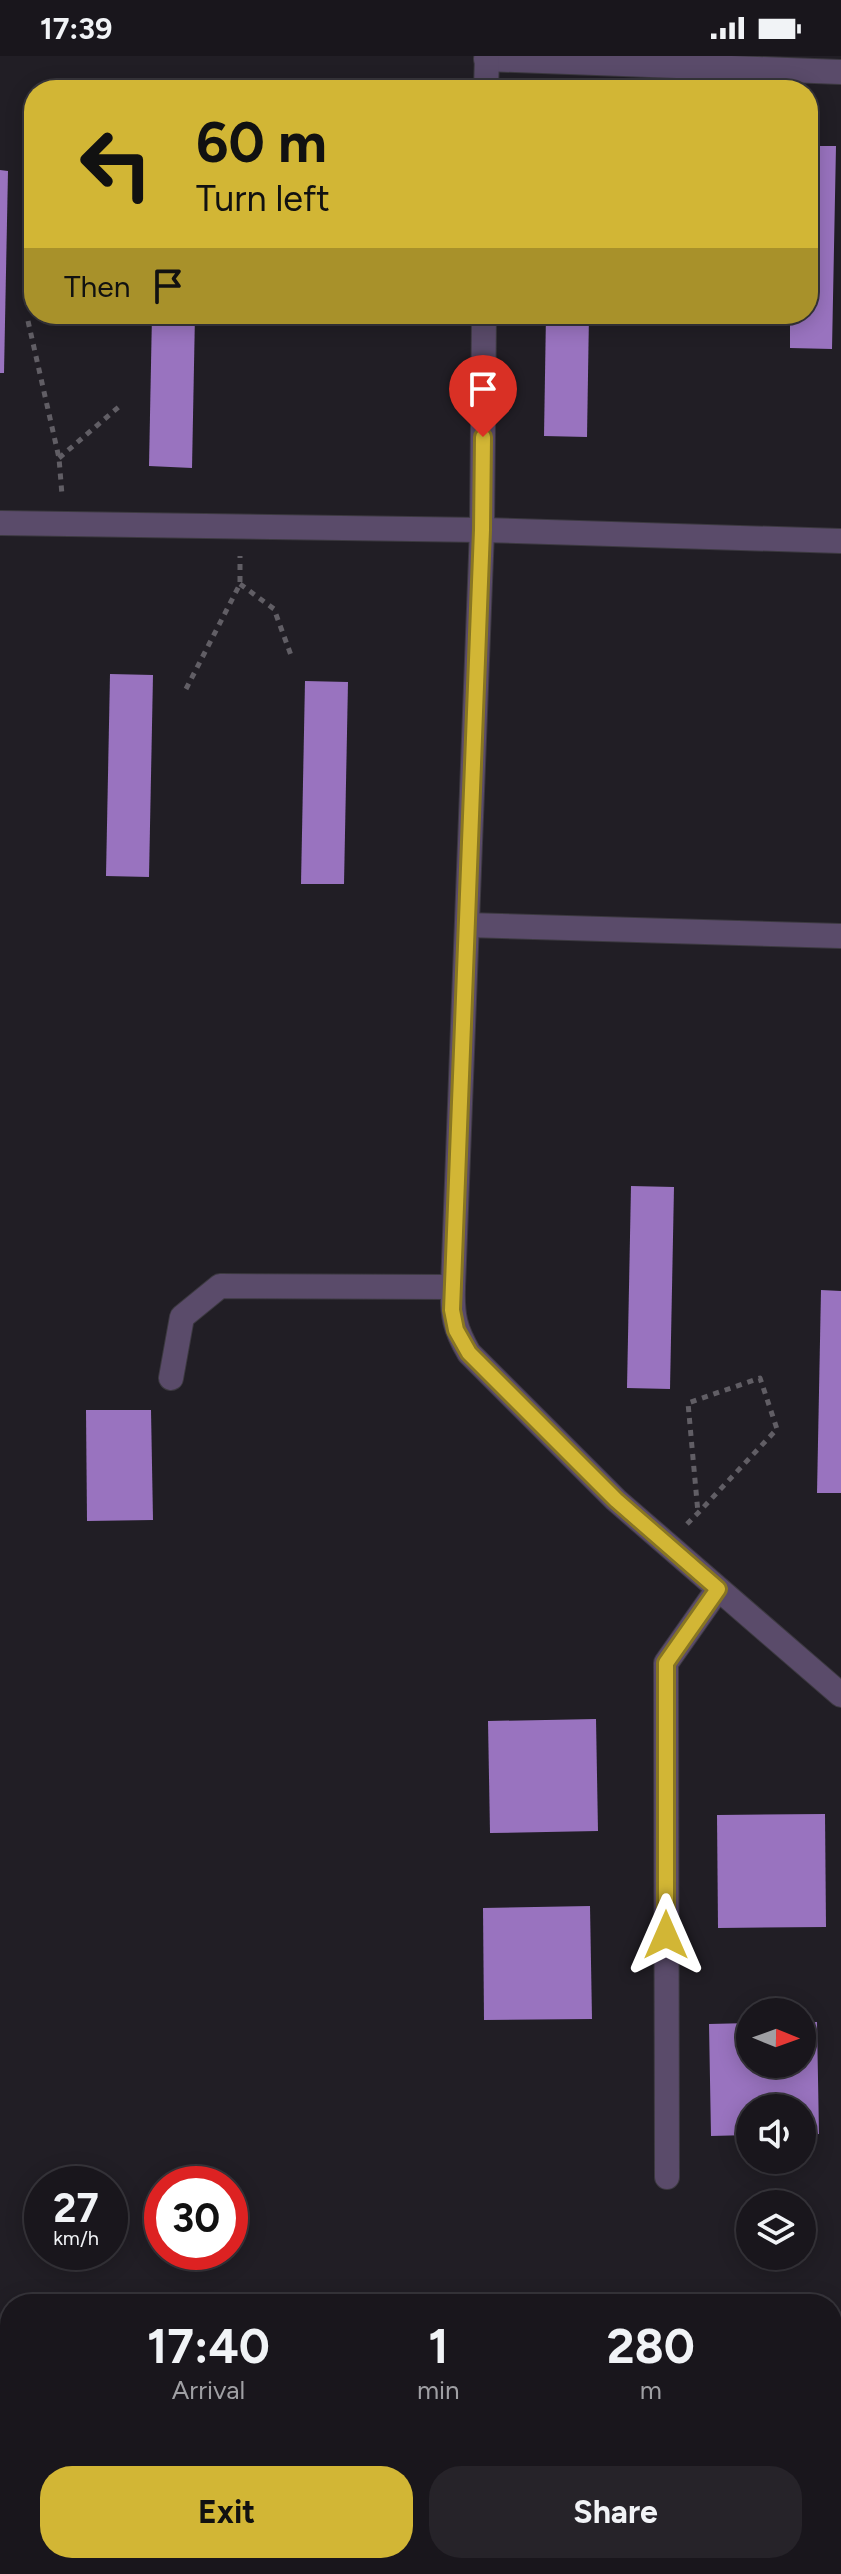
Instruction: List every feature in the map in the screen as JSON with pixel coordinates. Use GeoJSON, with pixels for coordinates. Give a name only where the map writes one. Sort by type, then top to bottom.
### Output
{"type":"FeatureCollection","features":[{"type":"Feature","properties":{"kind":"street"},"geometry":{"type":"LineString","coordinates":[[486,80],[486,58],[841,72]]}},
{"type":"Feature","properties":{"kind":"street"},"geometry":{"type":"LineString","coordinates":[[484,324],[482,530],[452,1310],[456,1330],[469,1353],[616,1500],[841,1695]]}},
{"type":"Feature","properties":{"kind":"street"},"geometry":{"type":"LineString","coordinates":[[0,523],[482,530],[841,541]]}},
{"type":"Feature","properties":{"kind":"street"},"geometry":{"type":"LineString","coordinates":[[467,925],[841,936]]}},
{"type":"Feature","properties":{"kind":"street"},"geometry":{"type":"LineString","coordinates":[[171,1378],[182,1317],[220,1286],[453,1287]]}},
{"type":"Feature","properties":{"kind":"street"},"geometry":{"type":"LineString","coordinates":[[667,2177],[666,1663],[718,1589]]}},
{"type":"Feature","properties":{"kind":"path"},"geometry":{"type":"LineString","coordinates":[[29,324],[59,458],[63,524]]}},
{"type":"Feature","properties":{"kind":"path"},"geometry":{"type":"LineString","coordinates":[[59,458],[121,405]]}},
{"type":"Feature","properties":{"kind":"path"},"geometry":{"type":"LineString","coordinates":[[186,689],[240,584],[239,527]]}},
{"type":"Feature","properties":{"kind":"path"},"geometry":{"type":"LineString","coordinates":[[240,584],[274,609],[292,658]]}},
{"type":"Feature","properties":{"kind":"path"},"geometry":{"type":"LineString","coordinates":[[667,1545],[698,1513],[777,1429],[760,1378],[688,1403],[698,1513]]}},
{"type":"Feature","properties":{"kind":"building"},"geometry":{"type":"Polygon","coordinates":[[[818,146],[836,146],[832,349],[790,348],[790,324],[818,324],[818,146]]]}},
{"type":"Feature","properties":{"kind":"building"},"geometry":{"type":"Polygon","coordinates":[[[0,170],[8,171],[4,373],[0,373],[0,170]]]}},
{"type":"Feature","properties":{"kind":"building"},"geometry":{"type":"Polygon","coordinates":[[[152,324],[195,324],[192,468],[149,466],[152,324]]]}},
{"type":"Feature","properties":{"kind":"building"},"geometry":{"type":"Polygon","coordinates":[[[546,324],[589,324],[587,437],[544,436],[546,324]]]}},
{"type":"Feature","properties":{"kind":"building"},"geometry":{"type":"Polygon","coordinates":[[[110,674],[153,675],[149,877],[106,876],[110,674]]]}},
{"type":"Feature","properties":{"kind":"building"},"geometry":{"type":"Polygon","coordinates":[[[305,681],[348,682],[344,884],[301,884],[305,681]]]}},
{"type":"Feature","properties":{"kind":"building"},"geometry":{"type":"Polygon","coordinates":[[[631,1186],[674,1187],[670,1389],[627,1388],[631,1186]]]}},
{"type":"Feature","properties":{"kind":"building"},"geometry":{"type":"Polygon","coordinates":[[[821,1290],[841,1291],[841,1493],[817,1493],[821,1290]]]}},
{"type":"Feature","properties":{"kind":"building"},"geometry":{"type":"Polygon","coordinates":[[[86,1410],[151,1410],[153,1520],[87,1521],[86,1410]]]}},
{"type":"Feature","properties":{"kind":"building"},"geometry":{"type":"Polygon","coordinates":[[[596,1719],[598,1831],[490,1833],[488,1721],[596,1719]]]}},
{"type":"Feature","properties":{"kind":"building"},"geometry":{"type":"Polygon","coordinates":[[[825,1814],[826,1927],[718,1928],[717,1815],[825,1814]]]}},
{"type":"Feature","properties":{"kind":"building"},"geometry":{"type":"Polygon","coordinates":[[[590,1906],[592,2019],[484,2020],[483,1908],[590,1906]]]}},
{"type":"Feature","properties":{"kind":"building"},"geometry":{"type":"Polygon","coordinates":[[[817,2022],[819,2134],[816,2134],[816,2094],[736,2094],[736,2135],[711,2136],[709,2024],[736,2023],[736,2078],[816,2078],[817,2022]]]}},
{"type":"Feature","properties":{"kind":"route"},"geometry":{"type":"LineString","coordinates":[[483,437],[452,1310],[456,1330],[469,1353],[616,1500],[718,1589],[666,1663],[666,1935]]}}]}
